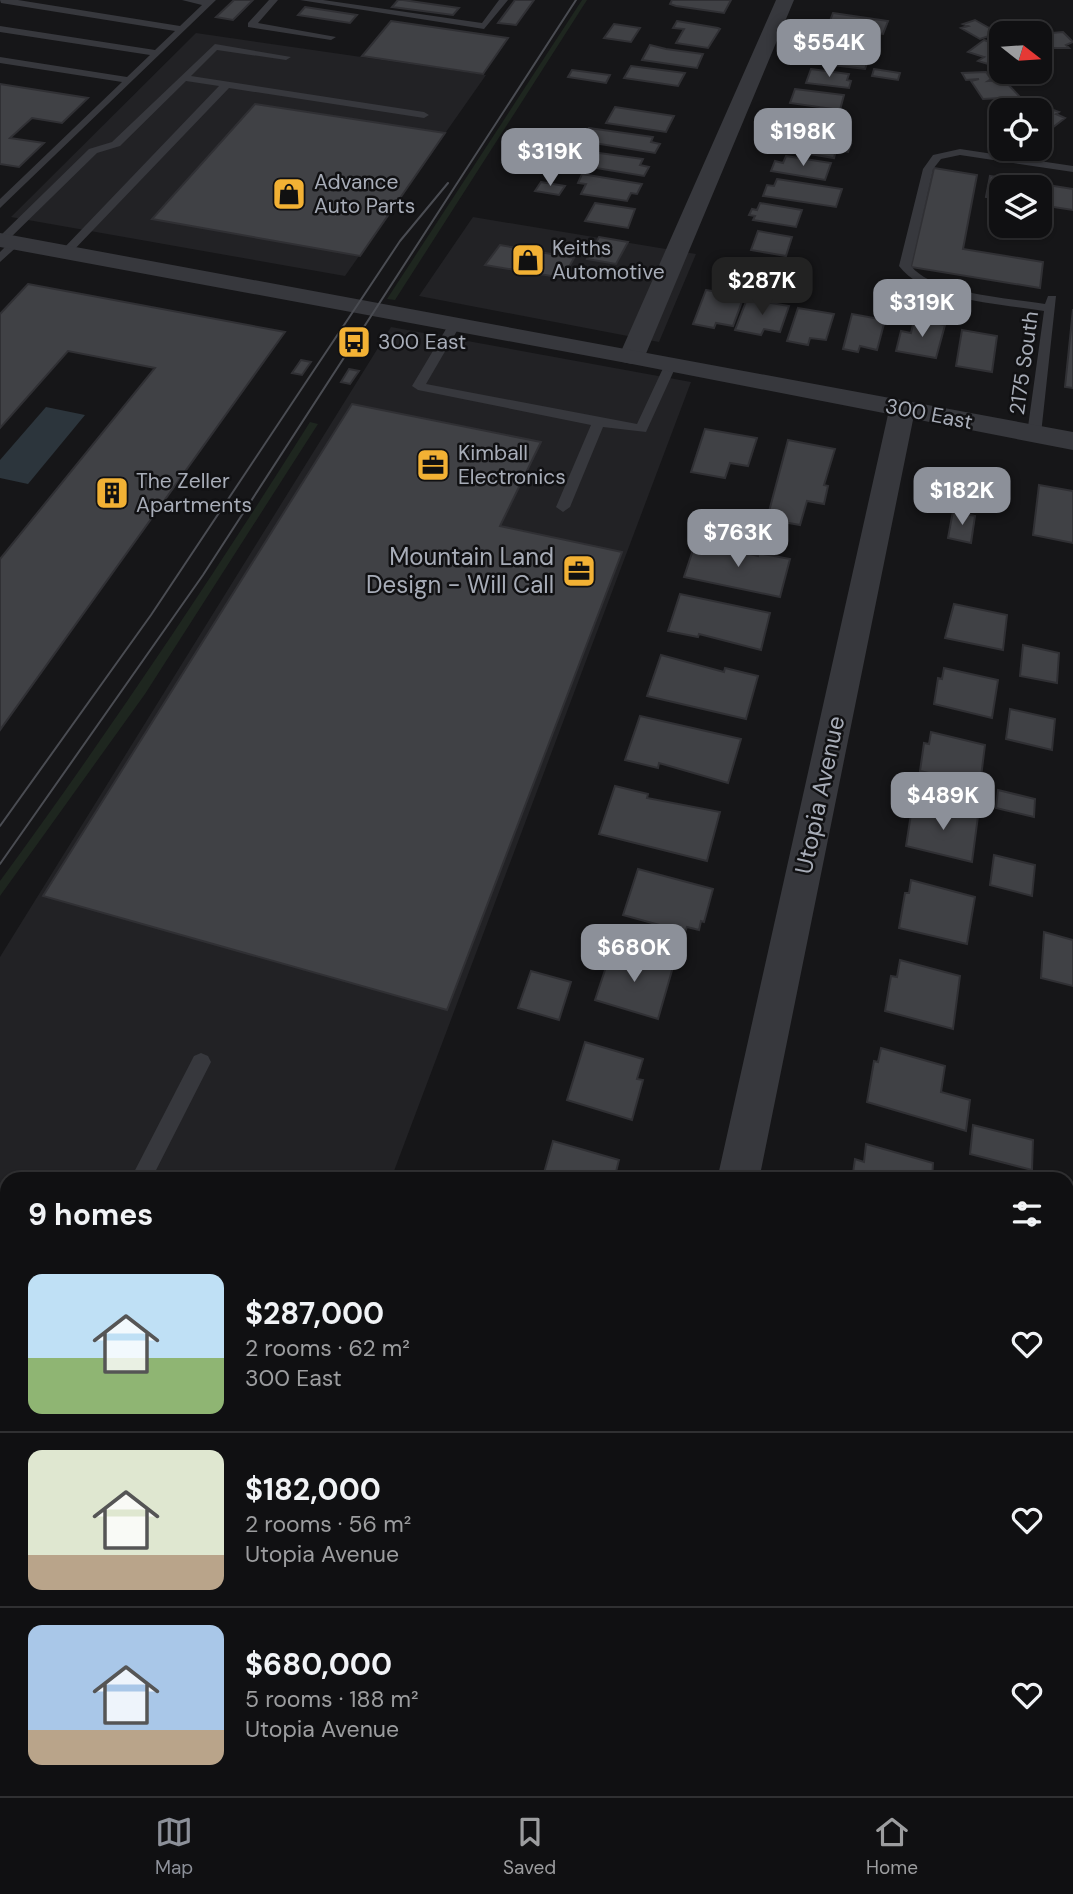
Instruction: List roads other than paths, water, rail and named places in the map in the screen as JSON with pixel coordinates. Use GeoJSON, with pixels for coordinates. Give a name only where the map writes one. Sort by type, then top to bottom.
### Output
{"type":"FeatureCollection","features":[{"type":"Feature","properties":{"kind":"street"},"geometry":{"type":"LineString","coordinates":[[632,356],[785,0]]}},
{"type":"Feature","properties":{"kind":"street","name":"300 East"},"geometry":{"type":"LineString","coordinates":[[4,245],[66,252],[632,356],[1073,441]]}},
{"type":"Feature","properties":{"kind":"street","name":"Utopia Avenue"},"geometry":{"type":"LineString","coordinates":[[740,1172],[902,410]]}},
{"type":"Feature","properties":{"kind":"lane"},"geometry":{"type":"LineString","coordinates":[[1,0],[182,29]]}},
{"type":"Feature","properties":{"kind":"lane"},"geometry":{"type":"LineString","coordinates":[[186,0],[210,2]]}},
{"type":"Feature","properties":{"kind":"lane"},"geometry":{"type":"LineString","coordinates":[[274,0],[251,25],[331,37]]}},
{"type":"Feature","properties":{"kind":"lane"},"geometry":{"type":"LineString","coordinates":[[304,0],[484,26],[504,0]]}},
{"type":"Feature","properties":{"kind":"lane"},"geometry":{"type":"LineString","coordinates":[[0,205],[210,2]]}},
{"type":"Feature","properties":{"kind":"lane"},"geometry":{"type":"LineString","coordinates":[[0,29],[156,54]]}},
{"type":"Feature","properties":{"kind":"lane"},"geometry":{"type":"LineString","coordinates":[[4,245],[30,213],[93,151],[116,144],[215,47],[286,57]]}},
{"type":"Feature","properties":{"kind":"lane"},"geometry":{"type":"LineString","coordinates":[[0,60],[128,80]]}},
{"type":"Feature","properties":{"kind":"lane"},"geometry":{"type":"LineString","coordinates":[[184,78],[424,115]]}},
{"type":"Feature","properties":{"kind":"lane"},"geometry":{"type":"LineString","coordinates":[[66,252],[226,85]]}},
{"type":"Feature","properties":{"kind":"lane","name":"2175 South"},"geometry":{"type":"LineString","coordinates":[[1034,434],[1051,302],[932,286],[912,278],[906,272],[905,266],[928,169],[937,157],[944,153],[960,152],[1073,169]]}},
{"type":"Feature","properties":{"kind":"lane"},"geometry":{"type":"LineString","coordinates":[[455,324],[418,386],[641,429],[671,364]]}},
{"type":"Feature","properties":{"kind":"lane"},"geometry":{"type":"LineString","coordinates":[[563,507],[599,422]]}},
{"type":"Feature","properties":{"kind":"lane"},"geometry":{"type":"LineString","coordinates":[[144,1172],[201,1062]]}},
{"type":"Feature","properties":{"kind":"tram line"},"geometry":{"type":"LineString","coordinates":[[0,864],[203,575],[576,0]]}},
{"type":"Feature","properties":{"kind":"tram line"},"geometry":{"type":"LineString","coordinates":[[0,826],[151,615],[400,241],[448,183]]}},
{"type":"Feature","properties":{"kind":"place","name":"Advance Auto Parts"},"geometry":{"type":"Point","coordinates":[289,194]}},
{"type":"Feature","properties":{"kind":"place","name":"Keiths Automotive"},"geometry":{"type":"Point","coordinates":[528,260]}},
{"type":"Feature","properties":{"kind":"place","name":"300 East"},"geometry":{"type":"Point","coordinates":[354,342]}},
{"type":"Feature","properties":{"kind":"place","name":"Kimball Electronics"},"geometry":{"type":"Point","coordinates":[433,465]}},
{"type":"Feature","properties":{"kind":"place","name":"The Zeller Apartments"},"geometry":{"type":"Point","coordinates":[112,493]}},
{"type":"Feature","properties":{"kind":"place","name":"Mountain Land Design - Will Call"},"geometry":{"type":"Point","coordinates":[579,571]}}]}
